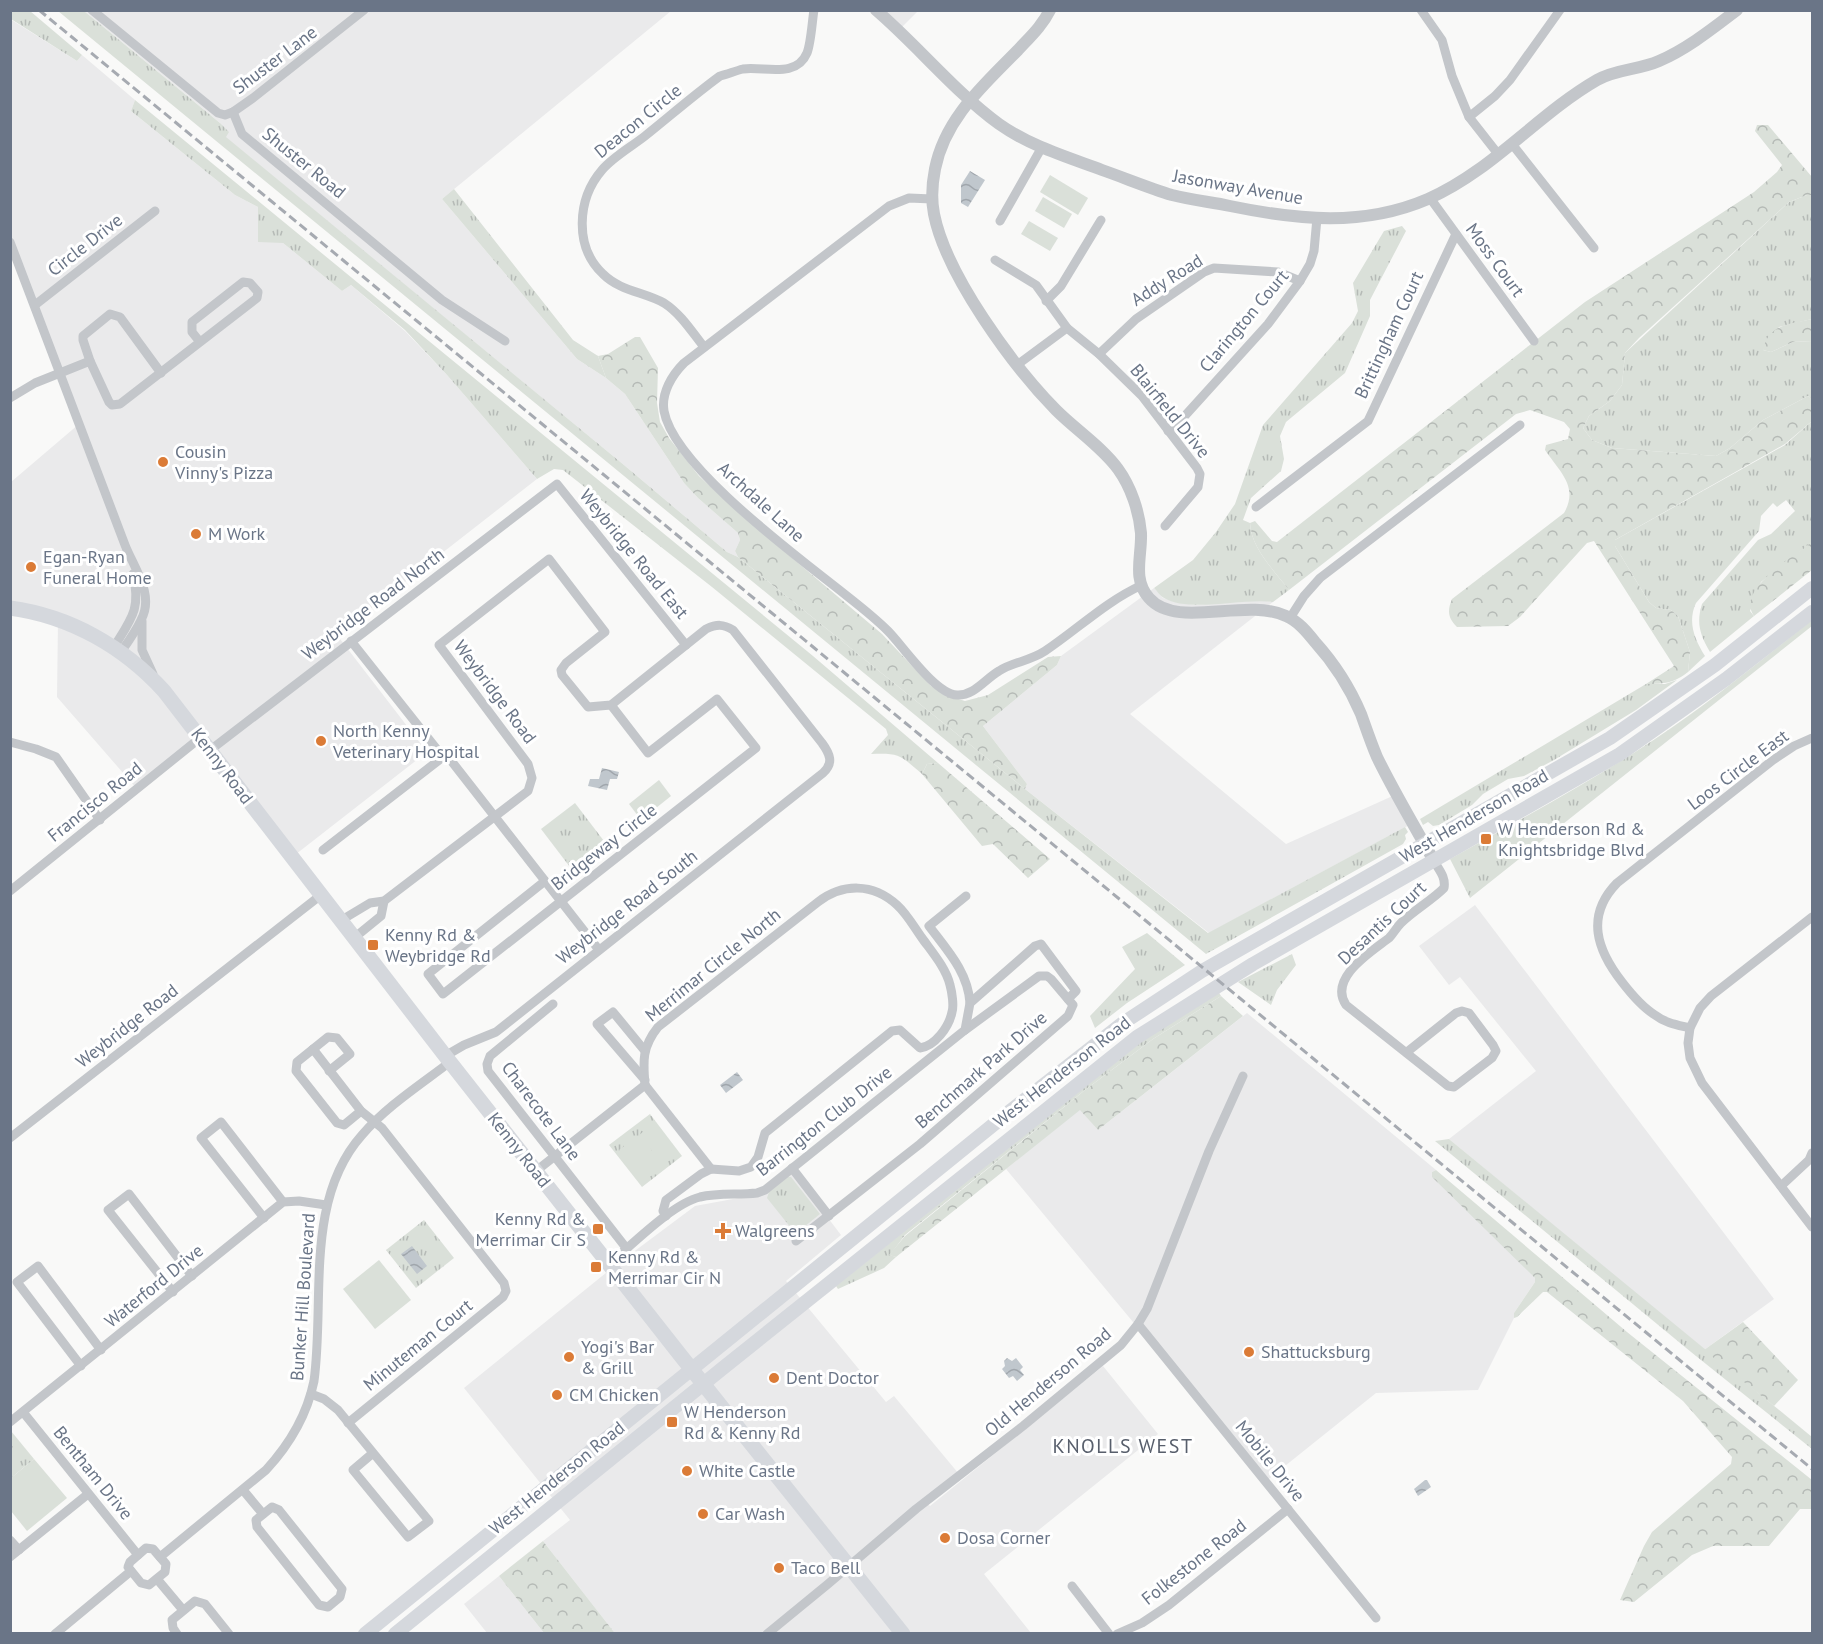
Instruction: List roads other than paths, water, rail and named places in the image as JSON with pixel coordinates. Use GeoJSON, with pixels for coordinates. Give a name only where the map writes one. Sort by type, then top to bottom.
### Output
{"type":"FeatureCollection","features":[{"type":"Feature","properties":{"kind":"main road","name":"West Henderson Road"},"geometry":{"type":"LineString","coordinates":[[365,1634],[1009,1112],[1123,1023],[1202,971],[1610,738],[1715,664],[1812,588]]}},
{"type":"Feature","properties":{"kind":"main road"},"geometry":{"type":"LineString","coordinates":[[10,608],[63,622],[89,633],[117,650]]}},
{"type":"Feature","properties":{"kind":"main road","name":"West Henderson Road"},"geometry":{"type":"LineString","coordinates":[[395,1634],[1137,1037],[1253,964],[1620,754],[1726,679],[1812,612]]}},
{"type":"Feature","properties":{"kind":"main road","name":"Kenny Road"},"geometry":{"type":"LineString","coordinates":[[117,650],[148,674],[164,691],[448,1059],[691,1369],[903,1634]]}},
{"type":"Feature","properties":{"kind":"street"},"geometry":{"type":"LineString","coordinates":[[92,10],[218,113],[225,115],[233,112]]}},
{"type":"Feature","properties":{"kind":"street","name":"Shuster Lane"},"geometry":{"type":"LineString","coordinates":[[233,112],[364,10]]}},
{"type":"Feature","properties":{"kind":"street","name":"Deacon Circle"},"geometry":{"type":"LineString","coordinates":[[704,347],[674,310],[656,299],[614,283],[591,260],[582,232],[583,210],[588,193],[602,169],[720,76],[744,69],[790,68],[801,61],[808,51],[814,10]]}},
{"type":"Feature","properties":{"kind":"street","name":"Jasonway Avenue"},"geometry":{"type":"LineString","coordinates":[[876,10],[970,99],[1000,124],[1042,147],[1172,195],[1276,215],[1317,218],[1362,218],[1396,211],[1430,198],[1466,179],[1574,95],[1600,78],[1656,62],[1680,50],[1737,10]]}},
{"type":"Feature","properties":{"kind":"street"},"geometry":{"type":"LineString","coordinates":[[1050,10],[1033,34],[970,99],[958,114],[943,143],[935,169],[932,199],[941,238],[958,274],[990,327],[1017,365],[1055,409],[1110,459],[1128,486],[1136,505],[1141,534],[1138,572],[1148,597],[1155,604],[1173,612],[1257,608],[1270,610],[1290,618],[1311,637],[1340,674],[1353,697],[1377,757],[1434,861]]}},
{"type":"Feature","properties":{"kind":"street"},"geometry":{"type":"LineString","coordinates":[[1421,10],[1442,40],[1452,76],[1469,117],[1498,154]]}},
{"type":"Feature","properties":{"kind":"street"},"geometry":{"type":"LineString","coordinates":[[1469,117],[1495,96],[1510,80],[1560,10]]}},
{"type":"Feature","properties":{"kind":"street","name":"Shuster Road"},"geometry":{"type":"LineString","coordinates":[[233,112],[242,134],[442,300],[505,341]]}},
{"type":"Feature","properties":{"kind":"street"},"geometry":{"type":"LineString","coordinates":[[1512,144],[1594,248]]}},
{"type":"Feature","properties":{"kind":"street"},"geometry":{"type":"LineString","coordinates":[[1000,221],[1042,147]]}},
{"type":"Feature","properties":{"kind":"street","name":"Archdale Lane"},"geometry":{"type":"LineString","coordinates":[[932,199],[909,198],[889,206],[676,370],[667,387],[663,408],[669,428],[712,483],[890,632],[909,657],[946,692],[957,695],[971,691],[1002,669],[1044,652],[1108,603],[1142,585]]}},
{"type":"Feature","properties":{"kind":"street","name":"Moss Court"},"geometry":{"type":"LineString","coordinates":[[1430,198],[1534,341]]}},
{"type":"Feature","properties":{"kind":"street","name":"Circle Drive"},"geometry":{"type":"LineString","coordinates":[[35,305],[155,211]]}},
{"type":"Feature","properties":{"kind":"street","name":"Clarington Court"},"geometry":{"type":"LineString","coordinates":[[1168,430],[1182,419],[1268,324],[1300,281],[1310,264],[1314,251],[1317,218]]}},
{"type":"Feature","properties":{"kind":"street"},"geometry":{"type":"LineString","coordinates":[[1046,301],[1061,286],[1101,220]]}},
{"type":"Feature","properties":{"kind":"street","name":"Brittingham Court"},"geometry":{"type":"LineString","coordinates":[[1256,507],[1368,421],[1456,234]]}},
{"type":"Feature","properties":{"kind":"street","name":"Kenny Road"},"geometry":{"type":"LineString","coordinates":[[10,242],[143,588],[146,599],[142,619],[142,650],[164,691]]}},
{"type":"Feature","properties":{"kind":"street","name":"Blairfield Drive"},"geometry":{"type":"LineString","coordinates":[[995,260],[1036,285],[1067,328],[1099,354],[1142,396],[1197,468],[1200,480],[1198,487],[1165,526]]}},
{"type":"Feature","properties":{"kind":"street","name":"Addy Road"},"geometry":{"type":"LineString","coordinates":[[1099,354],[1137,319],[1204,272],[1214,268],[1278,272],[1300,281]]}},
{"type":"Feature","properties":{"kind":"street"},"geometry":{"type":"LineString","coordinates":[[161,373],[120,317],[110,314],[83,336],[90,361],[112,405],[120,404],[161,373],[257,298],[258,292],[250,283],[243,282],[192,322],[192,332],[200,342]]}},
{"type":"Feature","properties":{"kind":"street"},"geometry":{"type":"LineString","coordinates":[[1017,365],[1067,328]]}},
{"type":"Feature","properties":{"kind":"street"},"geometry":{"type":"LineString","coordinates":[[10,398],[35,383],[90,361]]}},
{"type":"Feature","properties":{"kind":"street"},"geometry":{"type":"LineString","coordinates":[[1290,618],[1304,596],[1320,578],[1520,425]]}},
{"type":"Feature","properties":{"kind":"street","name":"Weybridge Road North"},"geometry":{"type":"LineString","coordinates":[[205,744],[383,618],[557,484]]}},
{"type":"Feature","properties":{"kind":"street","name":"Weybridge Road East"},"geometry":{"type":"LineString","coordinates":[[557,484],[686,645]]}},
{"type":"Feature","properties":{"kind":"street","name":"Weybridge Road"},"geometry":{"type":"LineString","coordinates":[[340,921],[370,903],[384,901],[528,791],[532,778],[528,764],[439,645],[549,559],[605,632],[566,663],[561,670],[562,675],[588,707],[610,705]]}},
{"type":"Feature","properties":{"kind":"street","name":"Kenny Road"},"geometry":{"type":"LineString","coordinates":[[117,650],[137,602],[132,563]]}},
{"type":"Feature","properties":{"kind":"street","name":"Kenny Road"},"geometry":{"type":"LineString","coordinates":[[117,650],[142,619]]}},
{"type":"Feature","properties":{"kind":"street","name":"Weybridge Road East"},"geometry":{"type":"LineString","coordinates":[[610,705],[686,645],[715,625],[725,625],[733,630],[828,751],[831,760],[829,768],[824,773]]}},
{"type":"Feature","properties":{"kind":"street"},"geometry":{"type":"LineString","coordinates":[[351,641],[443,757],[449,758],[599,950]]}},
{"type":"Feature","properties":{"kind":"street","name":"Bridgeway Circle"},"geometry":{"type":"LineString","coordinates":[[545,881],[428,974],[443,994],[756,748],[717,699],[648,753],[610,705]]}},
{"type":"Feature","properties":{"kind":"street","name":"Loos Circle East"},"geometry":{"type":"LineString","coordinates":[[1690,1028],[1656,1017],[1642,1005],[1606,961],[1599,944],[1598,916],[1608,892],[1783,753],[1812,738]]}},
{"type":"Feature","properties":{"kind":"street"},"geometry":{"type":"LineString","coordinates":[[10,742],[36,748],[56,757],[100,820]]}},
{"type":"Feature","properties":{"kind":"street","name":"Francisco Road"},"geometry":{"type":"LineString","coordinates":[[10,891],[100,820],[205,744]]}},
{"type":"Feature","properties":{"kind":"street"},"geometry":{"type":"LineString","coordinates":[[323,850],[443,757]]}},
{"type":"Feature","properties":{"kind":"street","name":"Weybridge Road South"},"geometry":{"type":"LineString","coordinates":[[448,1059],[464,1045],[496,1032],[824,773]]}},
{"type":"Feature","properties":{"kind":"street","name":"Desantis Court"},"geometry":{"type":"LineString","coordinates":[[1407,1052],[1456,1013],[1462,1011],[1468,1013],[1496,1051],[1492,1058],[1454,1087],[1448,1086],[1346,1005],[1340,992],[1344,981],[1360,961],[1444,888],[1445,882],[1434,861]]}},
{"type":"Feature","properties":{"kind":"street","name":"Merrimar Circle North"},"geometry":{"type":"LineString","coordinates":[[645,1083],[645,1051],[648,1039],[658,1027],[823,898],[840,890],[864,887],[888,898],[898,906],[938,960],[950,984],[952,1011],[946,1028],[934,1041],[923,1048],[916,1047],[900,1030],[892,1031],[765,1133],[758,1157],[751,1167],[739,1171],[711,1169]]}},
{"type":"Feature","properties":{"kind":"street","name":"Weybridge Road"},"geometry":{"type":"LineString","coordinates":[[10,1138],[321,896]]}},
{"type":"Feature","properties":{"kind":"street"},"geometry":{"type":"LineString","coordinates":[[965,1030],[970,1003],[969,988],[963,972],[929,926],[966,896]]}},
{"type":"Feature","properties":{"kind":"street","name":"Weybridge Road"},"geometry":{"type":"LineString","coordinates":[[354,938],[381,916],[384,901]]}},
{"type":"Feature","properties":{"kind":"street"},"geometry":{"type":"LineString","coordinates":[[1812,917],[1711,996],[1700,1008],[1690,1028],[1688,1043],[1690,1058],[1702,1083],[1812,1227]]}},
{"type":"Feature","properties":{"kind":"street"},"geometry":{"type":"LineString","coordinates":[[970,1003],[1035,946],[1041,944],[1076,991],[1068,999]]}},
{"type":"Feature","properties":{"kind":"street","name":"Benchmark Park Drive"},"geometry":{"type":"LineString","coordinates":[[796,1241],[920,1144],[1068,1016],[1072,1005],[1051,979],[1047,976],[1039,976],[965,1030]]}},
{"type":"Feature","properties":{"kind":"street","name":"Charecote Lane"},"geometry":{"type":"LineString","coordinates":[[553,1004],[490,1056],[487,1064],[488,1071],[627,1249]]}},
{"type":"Feature","properties":{"kind":"street"},"geometry":{"type":"LineString","coordinates":[[645,1051],[613,1011],[597,1024],[711,1169],[666,1200],[663,1211],[666,1216]]}},
{"type":"Feature","properties":{"kind":"street","name":"Barrington Club Drive"},"geometry":{"type":"LineString","coordinates":[[609,1264],[666,1216],[698,1198],[757,1193],[765,1190],[965,1030]]}},
{"type":"Feature","properties":{"kind":"street"},"geometry":{"type":"LineString","coordinates":[[329,1071],[350,1054],[337,1038],[328,1037],[297,1062],[296,1071],[337,1123],[344,1125],[361,1111]]}},
{"type":"Feature","properties":{"kind":"street"},"geometry":{"type":"LineString","coordinates":[[313,1049],[361,1111],[374,1122]]}},
{"type":"Feature","properties":{"kind":"street","name":"Bunker Hill Boulevard"},"geometry":{"type":"LineString","coordinates":[[160,1557],[243,1490],[278,1456],[300,1423],[311,1394],[316,1366],[322,1234],[326,1205],[338,1173],[351,1148],[374,1122],[448,1059]]}},
{"type":"Feature","properties":{"kind":"street","name":"Old Henderson Road"},"geometry":{"type":"LineString","coordinates":[[767,1634],[916,1509],[1023,1426],[1121,1345],[1138,1324],[1155,1290],[1209,1151],[1243,1076]]}},
{"type":"Feature","properties":{"kind":"street"},"geometry":{"type":"LineString","coordinates":[[536,1171],[645,1083]]}},
{"type":"Feature","properties":{"kind":"street"},"geometry":{"type":"LineString","coordinates":[[264,1218],[201,1138],[221,1122],[283,1202],[299,1201],[326,1205]]}},
{"type":"Feature","properties":{"kind":"street","name":"Minuteman Court"},"geometry":{"type":"LineString","coordinates":[[348,1423],[503,1298],[506,1290],[497,1274],[382,1128],[374,1122]]}},
{"type":"Feature","properties":{"kind":"street"},"geometry":{"type":"LineString","coordinates":[[1781,1186],[1809,1160],[1812,1153]]}},
{"type":"Feature","properties":{"kind":"street"},"geometry":{"type":"LineString","coordinates":[[792,1168],[829,1216]]}},
{"type":"Feature","properties":{"kind":"street"},"geometry":{"type":"LineString","coordinates":[[172,1292],[108,1210],[129,1194],[192,1276]]}},
{"type":"Feature","properties":{"kind":"street","name":"Waterford Drive"},"geometry":{"type":"LineString","coordinates":[[11,1421],[283,1202]]}},
{"type":"Feature","properties":{"kind":"street"},"geometry":{"type":"LineString","coordinates":[[81,1366],[17,1282],[38,1266],[101,1350]]}},
{"type":"Feature","properties":{"kind":"street","name":"Mobile Drive"},"geometry":{"type":"LineString","coordinates":[[1138,1324],[1376,1618]]}},
{"type":"Feature","properties":{"kind":"street"},"geometry":{"type":"LineString","coordinates":[[311,1394],[331,1404],[348,1423],[373,1453],[429,1521],[408,1537],[353,1470],[373,1453]]}},
{"type":"Feature","properties":{"kind":"street","name":"Bentham Drive"},"geometry":{"type":"LineString","coordinates":[[23,1412],[138,1555]]}},
{"type":"Feature","properties":{"kind":"street"},"geometry":{"type":"LineString","coordinates":[[243,1490],[263,1514]]}},
{"type":"Feature","properties":{"kind":"street"},"geometry":{"type":"LineString","coordinates":[[10,1557],[88,1494]]}},
{"type":"Feature","properties":{"kind":"street"},"geometry":{"type":"LineString","coordinates":[[272,1507],[279,1510],[342,1589],[340,1597],[328,1607],[319,1605],[257,1527],[256,1520],[263,1514],[272,1507]]}},
{"type":"Feature","properties":{"kind":"street","name":"Folkestone Road"},"geometry":{"type":"LineString","coordinates":[[1117,1634],[1142,1623],[1169,1605],[1288,1509]]}},
{"type":"Feature","properties":{"kind":"street"},"geometry":{"type":"LineString","coordinates":[[10,1540],[19,1550]]}},
{"type":"Feature","properties":{"kind":"street"},"geometry":{"type":"LineString","coordinates":[[146,1548],[153,1550],[160,1557],[166,1564],[165,1572],[149,1585],[141,1583],[128,1567],[130,1562],[146,1548]]}},
{"type":"Feature","properties":{"kind":"street"},"geometry":{"type":"LineString","coordinates":[[55,1634],[131,1570]]}},
{"type":"Feature","properties":{"kind":"street"},"geometry":{"type":"LineString","coordinates":[[157,1579],[183,1610]]}},
{"type":"Feature","properties":{"kind":"street"},"geometry":{"type":"LineString","coordinates":[[1072,1586],[1109,1634]]}},
{"type":"Feature","properties":{"kind":"street"},"geometry":{"type":"LineString","coordinates":[[177,1634],[172,1620],[195,1601],[205,1604],[229,1634]]}},
{"type":"Feature","properties":{"kind":"street"},"geometry":{"type":"LineString","coordinates":[[66,1624],[74,1634]]}},
{"type":"Feature","properties":{"kind":"water"},"geometry":{"type":"Polygon","coordinates":[[[970,171],[985,180],[968,207],[961,203],[961,185],[970,171]]]}},
{"type":"Feature","properties":{"kind":"water"},"geometry":{"type":"Polygon","coordinates":[[[602,768],[619,772],[617,779],[610,779],[607,790],[588,786],[590,779],[599,779],[602,768]]]}},
{"type":"Feature","properties":{"kind":"water"},"geometry":{"type":"Polygon","coordinates":[[[737,1072],[743,1080],[726,1093],[720,1085],[737,1072]]]}},
{"type":"Feature","properties":{"kind":"water"},"geometry":{"type":"Polygon","coordinates":[[[412,1246],[427,1266],[417,1274],[401,1254],[412,1246]]]}},
{"type":"Feature","properties":{"kind":"water"},"geometry":{"type":"Polygon","coordinates":[[[1007,1358],[1012,1361],[1016,1358],[1023,1367],[1020,1370],[1024,1375],[1017,1381],[1013,1376],[1009,1378],[1002,1369],[1007,1358]]]}},
{"type":"Feature","properties":{"kind":"water"},"geometry":{"type":"Polygon","coordinates":[[[1425,1480],[1431,1487],[1418,1496],[1414,1489],[1425,1480]]]}},
{"type":"Feature","properties":{"kind":"railway"},"geometry":{"type":"LineString","coordinates":[[39,10],[1812,1469]]}},
{"type":"Feature","properties":{"kind":"place","name":"Cousin Vinny's Pizza"},"geometry":{"type":"Point","coordinates":[163,462]}},
{"type":"Feature","properties":{"kind":"place","name":"M Work"},"geometry":{"type":"Point","coordinates":[196,534]}},
{"type":"Feature","properties":{"kind":"place","name":"Egan-Ryan Funeral Home"},"geometry":{"type":"Point","coordinates":[31,567]}},
{"type":"Feature","properties":{"kind":"place","name":"North Kenny Veterinary Hospital"},"geometry":{"type":"Point","coordinates":[321,741]}},
{"type":"Feature","properties":{"kind":"place","name":"W Henderson Rd & Knightsbridge Blvd"},"geometry":{"type":"Point","coordinates":[1486,839]}},
{"type":"Feature","properties":{"kind":"place","name":"Kenny Rd & Weybridge Rd"},"geometry":{"type":"Point","coordinates":[373,945]}},
{"type":"Feature","properties":{"kind":"place","name":"Kenny Rd & Merrimar Cir S"},"geometry":{"type":"Point","coordinates":[598,1229]}},
{"type":"Feature","properties":{"kind":"place","name":"Walgreens"},"geometry":{"type":"Point","coordinates":[723,1231]}},
{"type":"Feature","properties":{"kind":"place","name":"Kenny Rd & Merrimar Cir N"},"geometry":{"type":"Point","coordinates":[596,1267]}},
{"type":"Feature","properties":{"kind":"place","name":"Shattucksburg"},"geometry":{"type":"Point","coordinates":[1249,1352]}},
{"type":"Feature","properties":{"kind":"place","name":"Yogi's Bar & Grill"},"geometry":{"type":"Point","coordinates":[569,1357]}},
{"type":"Feature","properties":{"kind":"place","name":"Dent Doctor"},"geometry":{"type":"Point","coordinates":[774,1378]}},
{"type":"Feature","properties":{"kind":"place","name":"CM Chicken"},"geometry":{"type":"Point","coordinates":[557,1395]}},
{"type":"Feature","properties":{"kind":"place","name":"W Henderson Rd & Kenny Rd"},"geometry":{"type":"Point","coordinates":[672,1422]}},
{"type":"Feature","properties":{"kind":"place","name":"White Castle"},"geometry":{"type":"Point","coordinates":[687,1471]}},
{"type":"Feature","properties":{"kind":"place","name":"Car Wash"},"geometry":{"type":"Point","coordinates":[703,1514]}},
{"type":"Feature","properties":{"kind":"place","name":"Dosa Corner"},"geometry":{"type":"Point","coordinates":[945,1538]}},
{"type":"Feature","properties":{"kind":"place","name":"Taco Bell"},"geometry":{"type":"Point","coordinates":[779,1568]}},
{"type":"Feature","properties":{"kind":"district","name":"KNOLLS WEST"},"geometry":{"type":"Point","coordinates":[1123,1446]}}]}
